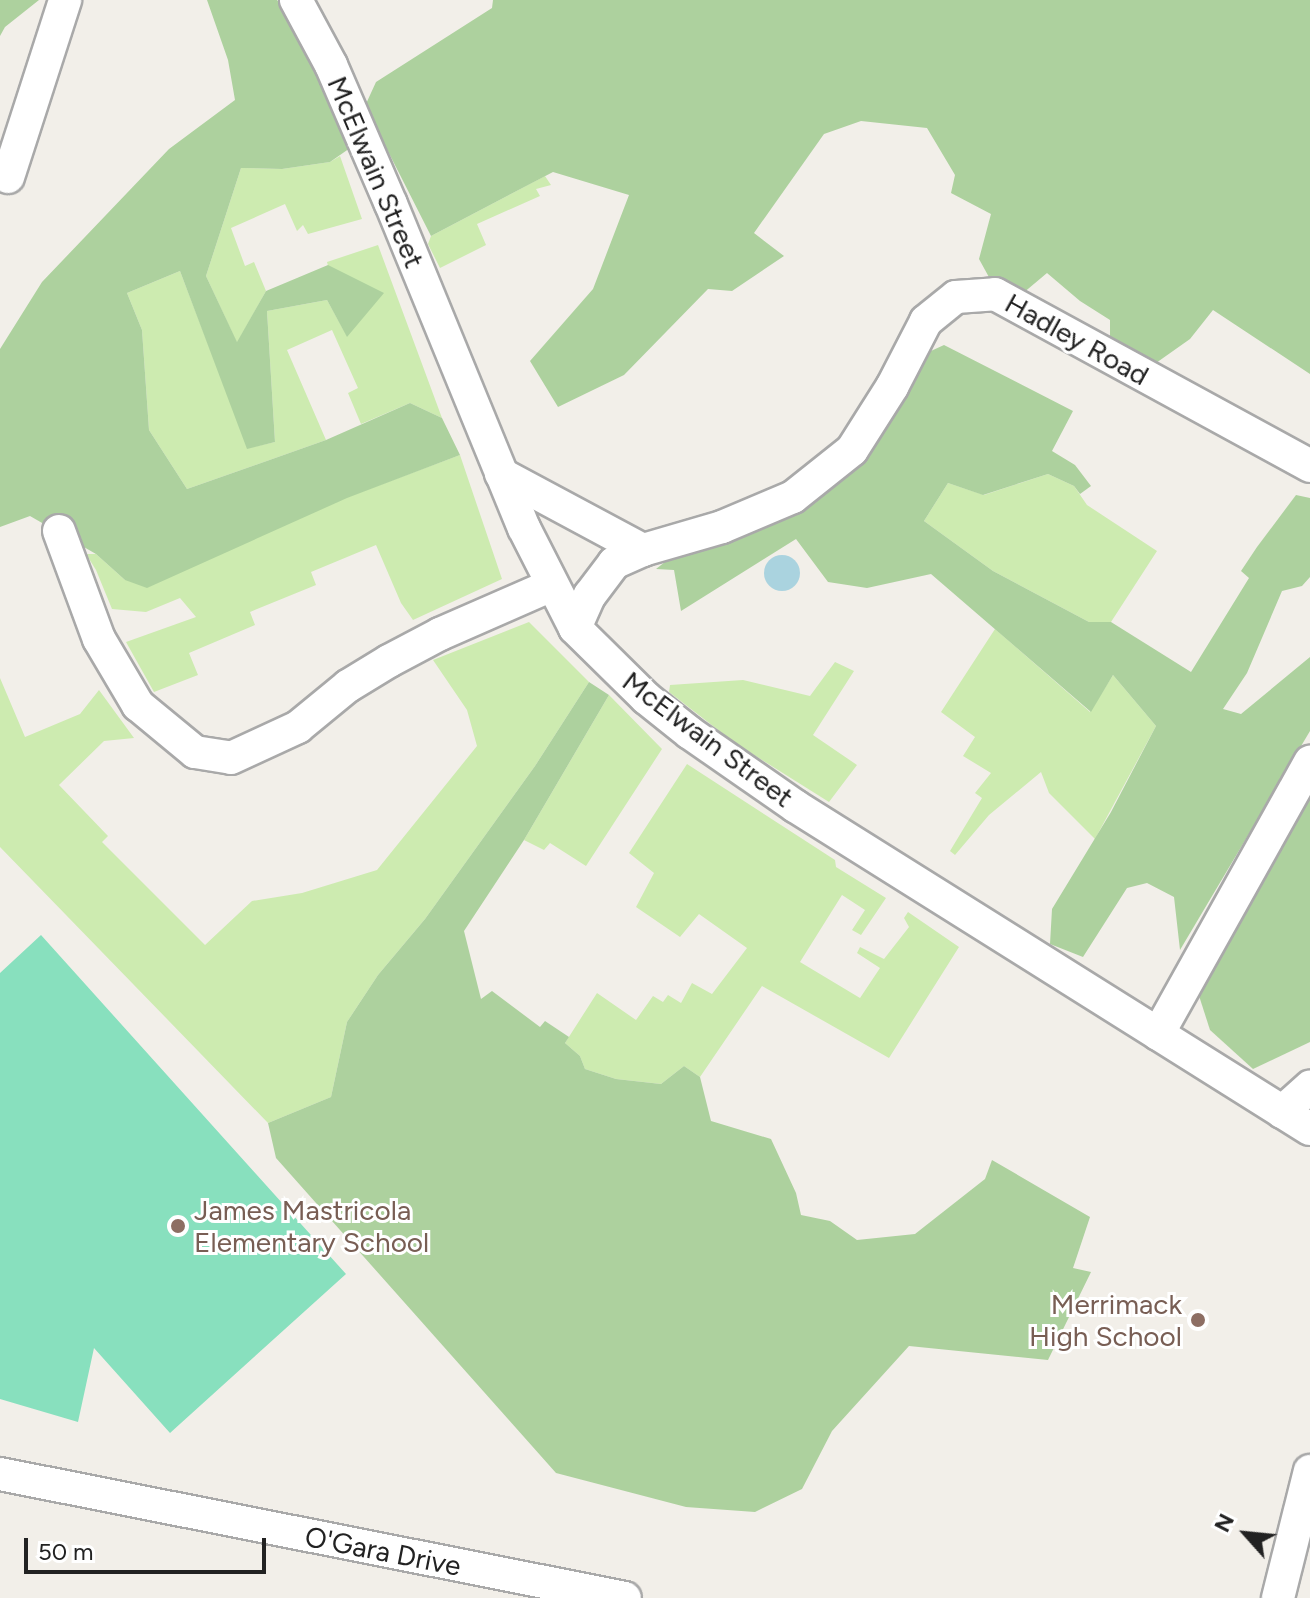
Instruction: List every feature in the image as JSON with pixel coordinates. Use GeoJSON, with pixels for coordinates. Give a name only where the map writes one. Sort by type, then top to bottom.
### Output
{"type":"FeatureCollection","features":[{"type":"Feature","properties":{"kind":"street"},"geometry":{"type":"LineString","coordinates":[[8,177],[65,0]]}},
{"type":"Feature","properties":{"kind":"street","name":"McElwain Street"},"geometry":{"type":"LineString","coordinates":[[296,0],[347,102],[550,586],[575,628],[646,698],[742,769],[1310,1129]]}},
{"type":"Feature","properties":{"kind":"street","name":"Hadley Road"},"geometry":{"type":"LineString","coordinates":[[575,628],[590,595],[614,563],[643,550],[722,527],[793,497],[852,450],[892,387],[926,321],[956,297],[995,294],[1310,466]]}},
{"type":"Feature","properties":{"kind":"street"},"geometry":{"type":"LineString","coordinates":[[501,474],[643,550]]}},
{"type":"Feature","properties":{"kind":"street"},"geometry":{"type":"LineString","coordinates":[[59,531],[99,639],[138,705],[195,752],[231,758],[298,727],[348,686],[389,661],[440,634],[550,586]]}},
{"type":"Feature","properties":{"kind":"street"},"geometry":{"type":"LineString","coordinates":[[1158,1034],[1310,762]]}},
{"type":"Feature","properties":{"kind":"street"},"geometry":{"type":"LineString","coordinates":[[1282,1112],[1310,1087]]}},
{"type":"Feature","properties":{"kind":"street"},"geometry":{"type":"LineString","coordinates":[[1278,1598],[1310,1471]]}},
{"type":"Feature","properties":{"kind":"street","name":"O'Gara Drive"},"geometry":{"type":"LineString","coordinates":[[0,1474],[625,1598]]}},
{"type":"Feature","properties":{"kind":"green space"},"geometry":{"type":"Polygon","coordinates":[[[0,0],[39,0],[5,27],[0,36],[0,0]]]}},
{"type":"Feature","properties":{"kind":"green space"},"geometry":{"type":"Polygon","coordinates":[[[207,0],[277,0],[331,65],[363,139],[330,162],[282,169],[241,168],[206,276],[237,342],[266,291],[328,265],[384,293],[347,337],[327,300],[267,311],[275,442],[247,449],[180,271],[127,293],[142,330],[149,430],[187,489],[326,440],[410,403],[442,418],[460,455],[347,498],[147,588],[125,580],[96,554],[30,516],[0,527],[0,349],[42,282],[169,149],[235,100],[228,60],[207,0]]]}},
{"type":"Feature","properties":{"kind":"green space"},"geometry":{"type":"Polygon","coordinates":[[[493,0],[1310,0],[1310,374],[1213,310],[1190,339],[1156,363],[1110,342],[1110,320],[1080,301],[1047,273],[1022,294],[990,279],[979,259],[991,214],[951,193],[955,175],[927,128],[861,121],[824,134],[754,233],[784,256],[732,291],[708,289],[624,375],[558,407],[530,361],[593,289],[629,195],[553,172],[431,236],[365,106],[376,82],[492,8],[493,0]]]}},
{"type":"Feature","properties":{"kind":"green space"},"geometry":{"type":"Polygon","coordinates":[[[340,156],[362,219],[308,234],[303,225],[297,231],[285,204],[231,228],[245,266],[254,262],[266,291],[237,343],[206,276],[241,168],[282,169],[330,162],[340,156]]]}},
{"type":"Feature","properties":{"kind":"green space"},"geometry":{"type":"Polygon","coordinates":[[[545,176],[551,185],[536,189],[540,196],[477,224],[486,245],[440,268],[428,244],[431,236],[545,176]]]}},
{"type":"Feature","properties":{"kind":"green space"},"geometry":{"type":"Polygon","coordinates":[[[378,245],[442,418],[410,403],[361,424],[348,393],[358,388],[332,330],[287,350],[326,440],[187,489],[149,430],[142,330],[127,293],[180,271],[248,448],[275,442],[267,311],[327,300],[347,336],[327,262],[378,245]]]}},
{"type":"Feature","properties":{"kind":"green space"},"geometry":{"type":"Polygon","coordinates":[[[944,345],[1073,411],[1052,451],[1075,465],[1091,486],[1080,494],[1074,486],[1048,474],[983,495],[948,483],[924,521],[993,571],[1089,622],[1111,622],[1191,672],[1249,578],[1241,571],[1257,547],[1296,495],[1310,498],[1310,577],[1302,586],[1282,591],[1247,673],[1223,709],[1241,714],[1310,657],[1310,731],[1180,950],[1174,897],[1147,883],[1127,888],[1083,957],[1050,944],[1052,909],[1111,812],[1156,726],[1113,675],[1091,712],[931,574],[867,588],[828,582],[796,539],[681,611],[674,570],[656,569],[684,547],[800,503],[920,356],[944,345]]]}},
{"type":"Feature","properties":{"kind":"green space"},"geometry":{"type":"Polygon","coordinates":[[[460,455],[502,579],[413,620],[401,603],[376,545],[311,572],[316,585],[250,612],[255,625],[189,653],[198,675],[154,692],[126,642],[196,617],[180,598],[146,612],[112,609],[86,554],[96,554],[125,580],[460,455]]]}},
{"type":"Feature","properties":{"kind":"green space"},"geometry":{"type":"Polygon","coordinates":[[[1048,474],[1074,486],[1087,505],[1157,551],[1111,622],[1089,622],[993,571],[924,521],[948,483],[984,495],[1048,474]]]}},
{"type":"Feature","properties":{"kind":"green space"},"geometry":{"type":"Polygon","coordinates":[[[529,622],[589,682],[535,766],[425,919],[378,975],[347,1022],[331,1097],[268,1123],[0,847],[0,678],[25,737],[80,714],[99,690],[134,738],[104,741],[59,785],[108,836],[102,842],[205,945],[252,901],[302,893],[377,870],[477,746],[467,710],[433,660],[529,622]]]}},
{"type":"Feature","properties":{"kind":"green space"},"geometry":{"type":"Polygon","coordinates":[[[995,629],[1090,712],[1113,675],[1156,726],[1095,839],[1049,793],[1041,772],[989,815],[955,855],[950,851],[982,798],[975,793],[991,773],[963,756],[975,737],[941,712],[995,629]]]}},
{"type":"Feature","properties":{"kind":"green space"},"geometry":{"type":"Polygon","coordinates":[[[835,662],[854,671],[813,735],[857,765],[829,802],[735,743],[669,692],[670,685],[743,680],[810,696],[835,662]]]}},
{"type":"Feature","properties":{"kind":"green space"},"geometry":{"type":"Polygon","coordinates":[[[589,682],[609,695],[524,840],[464,931],[481,999],[492,991],[540,1027],[545,1021],[569,1037],[565,1043],[580,1056],[585,1069],[616,1079],[661,1084],[684,1066],[700,1077],[711,1121],[771,1139],[796,1193],[801,1215],[830,1221],[857,1240],[915,1234],[985,1179],[992,1160],[1090,1217],[1073,1268],[1091,1272],[1048,1360],[909,1346],[832,1431],[802,1489],[755,1512],[686,1507],[556,1473],[276,1158],[268,1123],[331,1097],[347,1022],[378,975],[425,919],[535,766],[589,682]]]}},
{"type":"Feature","properties":{"kind":"green space"},"geometry":{"type":"Polygon","coordinates":[[[609,695],[662,749],[586,866],[550,843],[544,850],[524,840],[609,695]]]}},
{"type":"Feature","properties":{"kind":"green space"},"geometry":{"type":"Polygon","coordinates":[[[1310,762],[1310,1042],[1253,1069],[1210,1030],[1192,974],[1310,762]]]}},
{"type":"Feature","properties":{"kind":"green space"},"geometry":{"type":"Polygon","coordinates":[[[687,764],[835,860],[836,867],[886,898],[861,935],[852,930],[865,910],[842,895],[800,962],[860,998],[880,968],[857,953],[860,947],[884,959],[909,927],[904,918],[908,912],[959,947],[889,1058],[762,986],[700,1077],[684,1066],[661,1084],[616,1079],[585,1069],[580,1056],[565,1043],[597,993],[636,1020],[653,996],[663,1002],[668,995],[681,1003],[692,983],[712,994],[747,948],[699,914],[680,937],[636,907],[654,873],[629,853],[687,764]]]}},
{"type":"Feature","properties":{"kind":"green space"},"geometry":{"type":"Polygon","coordinates":[[[41,935],[346,1274],[170,1433],[94,1348],[78,1422],[0,1399],[0,973],[41,935]]]}},
{"type":"Feature","properties":{"kind":"water"},"geometry":{"type":"Polygon","coordinates":[[[782,555],[794,561],[800,573],[794,585],[782,591],[770,585],[764,573],[770,561],[782,555]]]}},
{"type":"Feature","properties":{"kind":"place","name":"James Mastricola Elementary School"},"geometry":{"type":"Point","coordinates":[178,1226]}},
{"type":"Feature","properties":{"kind":"place","name":"Merrimack High School"},"geometry":{"type":"Point","coordinates":[1198,1320]}}]}
